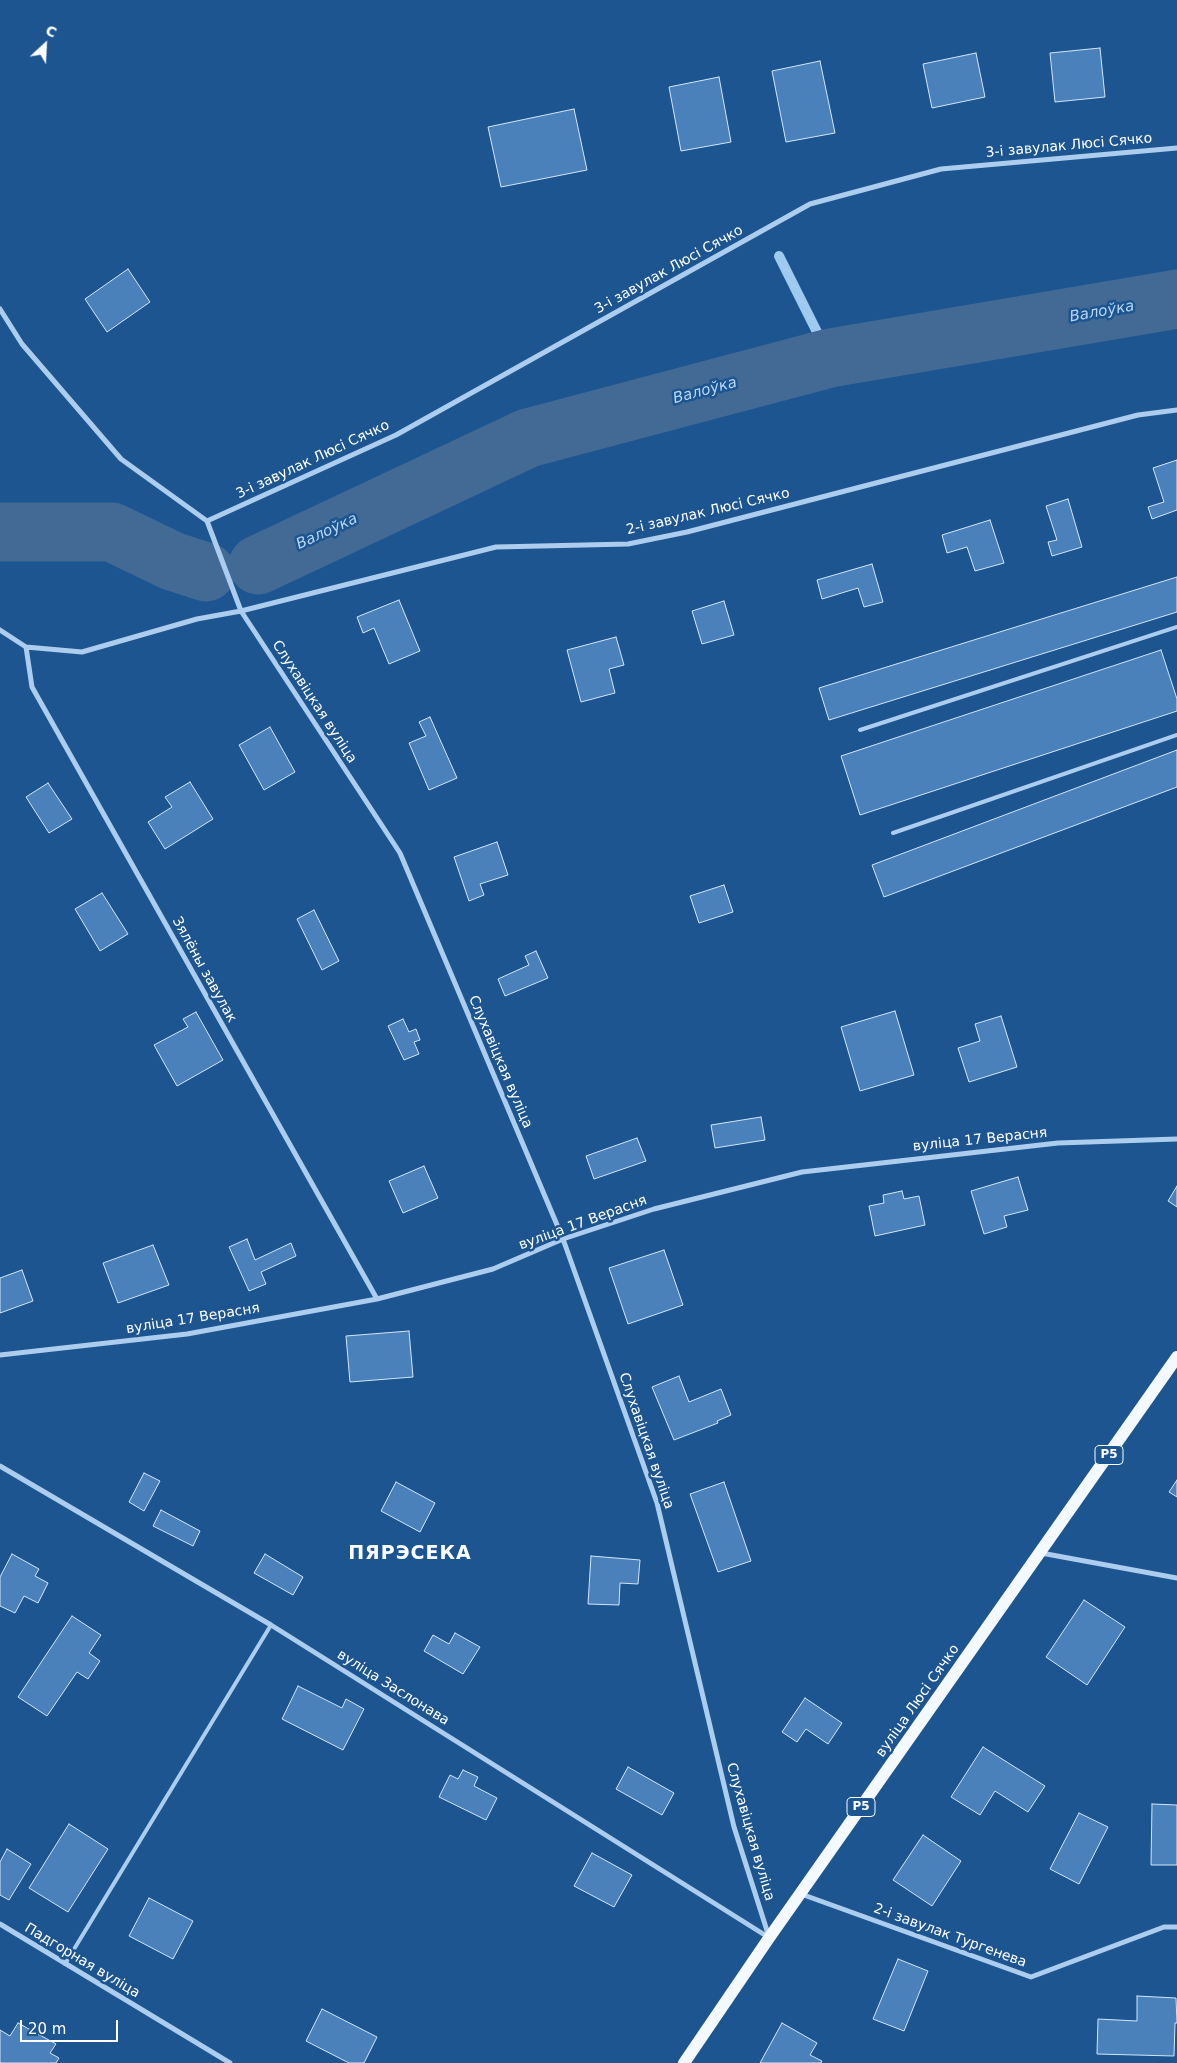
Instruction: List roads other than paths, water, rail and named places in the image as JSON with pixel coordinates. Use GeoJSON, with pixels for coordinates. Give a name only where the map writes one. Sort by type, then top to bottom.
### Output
{"type":"FeatureCollection","features":[{"type":"Feature","properties":{"kind":"main road","name":"вуліца Люсі Сячко"},"geometry":{"type":"LineString","coordinates":[[684,2063],[769,1938],[1177,1357]]}},
{"type":"Feature","properties":{"kind":"street","name":"3-і завулак Люсі Сячко"},"geometry":{"type":"LineString","coordinates":[[207,522],[396,435],[810,204],[941,169],[1177,148]]}},
{"type":"Feature","properties":{"kind":"street"},"geometry":{"type":"LineString","coordinates":[[0,309],[22,344],[121,459],[207,522]]}},
{"type":"Feature","properties":{"kind":"street","name":"2-і завулак Люсі Сячко"},"geometry":{"type":"LineString","coordinates":[[26,647],[82,652],[197,619],[241,611],[496,547],[628,544],[687,532],[1138,415],[1177,410]]}},
{"type":"Feature","properties":{"kind":"street","name":"Слухавіцкая вуліца"},"geometry":{"type":"LineString","coordinates":[[207,522],[241,611],[400,853],[563,1239],[657,1503],[734,1828],[769,1938]]}},
{"type":"Feature","properties":{"kind":"street"},"geometry":{"type":"LineString","coordinates":[[0,630],[26,647]]}},
{"type":"Feature","properties":{"kind":"street","name":"Зялёны завулак"},"geometry":{"type":"LineString","coordinates":[[26,647],[32,687],[377,1299]]}},
{"type":"Feature","properties":{"kind":"street","name":"вуліца 17 Верасня"},"geometry":{"type":"LineString","coordinates":[[0,1355],[186,1334],[377,1299],[493,1269],[563,1239],[654,1209],[802,1172],[1058,1143],[1177,1139]]}},
{"type":"Feature","properties":{"kind":"street","name":"вуліца Заслонава"},"geometry":{"type":"LineString","coordinates":[[0,1466],[271,1625],[769,1938]]}},
{"type":"Feature","properties":{"kind":"street"},"geometry":{"type":"LineString","coordinates":[[1040,1552],[1177,1578]]}},
{"type":"Feature","properties":{"kind":"street","name":"2-і завулак Тургенева"},"geometry":{"type":"LineString","coordinates":[[800,1894],[1031,1977],[1164,1927],[1177,1927]]}},
{"type":"Feature","properties":{"kind":"street","name":"Падгорная вуліца"},"geometry":{"type":"LineString","coordinates":[[0,1924],[230,2063]]}},
{"type":"Feature","properties":{"kind":"lane"},"geometry":{"type":"LineString","coordinates":[[860,730],[1177,627]]}},
{"type":"Feature","properties":{"kind":"lane"},"geometry":{"type":"LineString","coordinates":[[893,833],[1177,736]]}},
{"type":"Feature","properties":{"kind":"lane"},"geometry":{"type":"LineString","coordinates":[[65,1964],[271,1625]]}},
{"type":"Feature","properties":{"kind":"waterway"},"geometry":{"type":"LineString","coordinates":[[779,256],[830,358]]}},
{"type":"Feature","properties":{"kind":"waterway","name":"Валоўка"},"geometry":{"type":"LineString","coordinates":[[258,565],[528,438],[830,358],[1177,299]]}},
{"type":"Feature","properties":{"kind":"waterway","name":"Валоўка"},"geometry":{"type":"LineString","coordinates":[[0,532],[112,532],[172,561],[206,572]]}},
{"type":"Feature","properties":{"kind":"district","name":"ПЯРЭСЕКА"},"geometry":{"type":"Point","coordinates":[410,1554]}}]}
